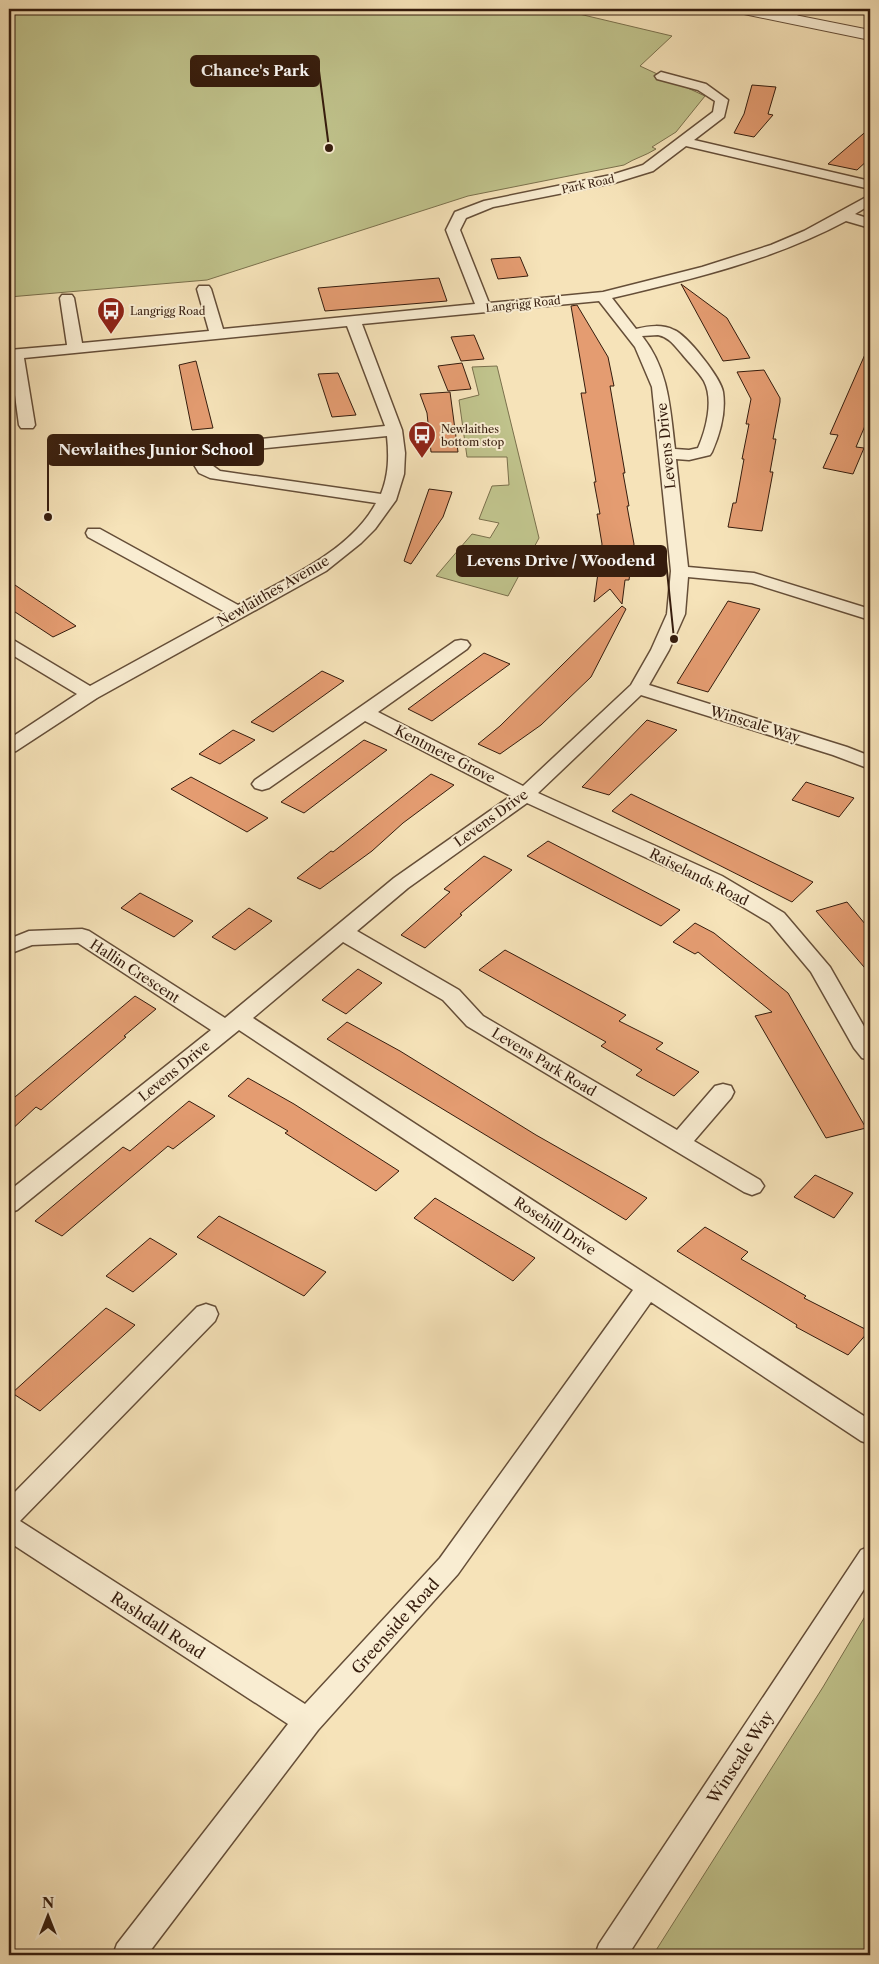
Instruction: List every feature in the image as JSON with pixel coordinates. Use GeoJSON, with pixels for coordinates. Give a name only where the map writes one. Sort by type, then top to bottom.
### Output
{"type":"FeatureCollection","features":[{"type":"Feature","properties":{"kind":"street"},"geometry":{"type":"LineString","coordinates":[[744,9],[793,13],[870,35]]}},
{"type":"Feature","properties":{"kind":"street","name":"Park Road"},"geometry":{"type":"LineString","coordinates":[[484,308],[453,230],[460,215],[490,204],[614,179],[648,168],[719,114],[722,100],[702,87],[661,76]]}},
{"type":"Feature","properties":{"kind":"street"},"geometry":{"type":"LineString","coordinates":[[683,141],[870,185]]}},
{"type":"Feature","properties":{"kind":"street","name":"Langrigg Road"},"geometry":{"type":"LineString","coordinates":[[12,355],[603,296],[693,274],[766,251],[846,216],[870,199]]}},
{"type":"Feature","properties":{"kind":"street"},"geometry":{"type":"LineString","coordinates":[[846,216],[870,224]]}},
{"type":"Feature","properties":{"kind":"street"},"geometry":{"type":"LineString","coordinates":[[204,289],[217,334]]}},
{"type":"Feature","properties":{"kind":"street","name":"Levens Drive"},"geometry":{"type":"LineString","coordinates":[[9,1204],[233,1024],[401,883],[525,795],[638,688],[660,650],[676,614],[680,571],[660,387],[642,346],[603,296]]}},
{"type":"Feature","properties":{"kind":"street"},"geometry":{"type":"LineString","coordinates":[[67,298],[75,349]]}},
{"type":"Feature","properties":{"kind":"street","name":"Newlaithes Avenue"},"geometry":{"type":"LineString","coordinates":[[9,747],[90,694],[320,567],[365,530],[388,500],[399,464],[394,430],[353,321]]}},
{"type":"Feature","properties":{"kind":"street"},"geometry":{"type":"LineString","coordinates":[[632,334],[653,331],[669,332],[713,382],[716,404],[704,452],[689,455],[667,453]]}},
{"type":"Feature","properties":{"kind":"street"},"geometry":{"type":"LineString","coordinates":[[12,355],[27,425]]}},
{"type":"Feature","properties":{"kind":"street"},"geometry":{"type":"LineString","coordinates":[[388,500],[216,475],[203,468],[201,463],[206,453],[214,449],[394,430]]}},
{"type":"Feature","properties":{"kind":"street"},"geometry":{"type":"LineString","coordinates":[[94,532],[237,612]]}},
{"type":"Feature","properties":{"kind":"street"},"geometry":{"type":"LineString","coordinates":[[680,571],[754,578],[870,614]]}},
{"type":"Feature","properties":{"kind":"street"},"geometry":{"type":"LineString","coordinates":[[262,784],[461,644]]}},
{"type":"Feature","properties":{"kind":"street"},"geometry":{"type":"LineString","coordinates":[[9,645],[90,694]]}},
{"type":"Feature","properties":{"kind":"street","name":"Winscale Way"},"geometry":{"type":"LineString","coordinates":[[638,688],[840,751],[870,763]]}},
{"type":"Feature","properties":{"kind":"street","name":"Kentmere Grove"},"geometry":{"type":"LineString","coordinates":[[365,713],[525,795]]}},
{"type":"Feature","properties":{"kind":"street","name":"Raiselands Road"},"geometry":{"type":"LineString","coordinates":[[525,795],[715,882],[777,918],[819,967],[862,1042],[870,1052]]}},
{"type":"Feature","properties":{"kind":"street","name":"Levens Park Road"},"geometry":{"type":"LineString","coordinates":[[342,932],[451,996],[475,1021],[752,1186]]}},
{"type":"Feature","properties":{"kind":"street","name":"Hallin Crescent"},"geometry":{"type":"LineString","coordinates":[[9,946],[29,938],[82,936],[233,1024]]}},
{"type":"Feature","properties":{"kind":"street","name":"Rosehill Drive"},"geometry":{"type":"LineString","coordinates":[[233,1024],[648,1287],[870,1433]]}},
{"type":"Feature","properties":{"kind":"street"},"geometry":{"type":"LineString","coordinates":[[680,1142],[723,1092]]}},
{"type":"Feature","properties":{"kind":"street","name":"Greenside Road"},"geometry":{"type":"LineString","coordinates":[[128,1955],[308,1721],[449,1566],[648,1287]]}},
{"type":"Feature","properties":{"kind":"street"},"geometry":{"type":"LineString","coordinates":[[9,1515],[206,1314]]}},
{"type":"Feature","properties":{"kind":"street","name":"Rashdall Road"},"geometry":{"type":"LineString","coordinates":[[9,1528],[308,1721]]}},
{"type":"Feature","properties":{"kind":"street","name":"Winscale Way"},"geometry":{"type":"LineString","coordinates":[[610,1955],[870,1558]]}},
{"type":"Feature","properties":{"kind":"green space"},"geometry":{"type":"Polygon","coordinates":[[[9,9],[558,9],[672,36],[640,66],[705,96],[676,132],[652,147],[656,149],[624,165],[468,196],[207,280],[9,297],[9,9]]]}},
{"type":"Feature","properties":{"kind":"green space"},"geometry":{"type":"Polygon","coordinates":[[[497,366],[539,538],[508,596],[436,576],[472,534],[490,538],[499,523],[479,519],[492,486],[509,485],[507,457],[467,457],[459,400],[479,395],[472,367],[497,366]]]}},
{"type":"Feature","properties":{"kind":"green space"},"geometry":{"type":"Polygon","coordinates":[[[870,1608],[870,1955],[653,1955],[823,1687],[870,1608]]]}},
{"type":"Feature","properties":{"kind":"building"},"geometry":{"type":"Polygon","coordinates":[[[752,85],[776,87],[768,114],[773,115],[754,137],[734,133],[744,114],[752,85]]]}},
{"type":"Feature","properties":{"kind":"building"},"geometry":{"type":"Polygon","coordinates":[[[870,128],[870,158],[857,170],[828,164],[870,128]]]}},
{"type":"Feature","properties":{"kind":"building"},"geometry":{"type":"Polygon","coordinates":[[[520,257],[528,276],[498,279],[491,259],[520,257]]]}},
{"type":"Feature","properties":{"kind":"building"},"geometry":{"type":"Polygon","coordinates":[[[439,278],[447,301],[325,311],[318,288],[439,278]]]}},
{"type":"Feature","properties":{"kind":"building"},"geometry":{"type":"Polygon","coordinates":[[[681,284],[727,318],[750,358],[723,361],[681,284]]]}},
{"type":"Feature","properties":{"kind":"building"},"geometry":{"type":"Polygon","coordinates":[[[577,305],[608,357],[614,386],[610,386],[625,473],[623,473],[629,506],[627,506],[634,544],[629,580],[625,580],[622,604],[610,589],[594,602],[602,544],[597,514],[600,514],[594,482],[596,482],[581,393],[586,393],[571,306],[577,305]]]}},
{"type":"Feature","properties":{"kind":"building"},"geometry":{"type":"Polygon","coordinates":[[[474,335],[484,359],[461,361],[451,337],[474,335]]]}},
{"type":"Feature","properties":{"kind":"building"},"geometry":{"type":"Polygon","coordinates":[[[870,343],[870,414],[856,447],[864,448],[853,474],[823,468],[838,435],[830,434],[870,343]]]}},
{"type":"Feature","properties":{"kind":"building"},"geometry":{"type":"Polygon","coordinates":[[[196,361],[213,428],[192,430],[179,365],[196,361]]]}},
{"type":"Feature","properties":{"kind":"building"},"geometry":{"type":"Polygon","coordinates":[[[462,363],[471,389],[448,391],[438,366],[462,363]]]}},
{"type":"Feature","properties":{"kind":"building"},"geometry":{"type":"Polygon","coordinates":[[[764,370],[780,398],[780,402],[773,439],[776,439],[770,472],[773,472],[762,531],[728,527],[733,503],[736,503],[744,459],[742,459],[749,424],[746,424],[751,399],[737,372],[764,370]]]}},
{"type":"Feature","properties":{"kind":"building"},"geometry":{"type":"Polygon","coordinates":[[[338,373],[356,415],[332,417],[318,374],[338,373]]]}},
{"type":"Feature","properties":{"kind":"building"},"geometry":{"type":"Polygon","coordinates":[[[450,392],[458,452],[431,452],[427,413],[420,394],[450,392]]]}},
{"type":"Feature","properties":{"kind":"building"},"geometry":{"type":"Polygon","coordinates":[[[429,489],[452,492],[443,517],[411,564],[404,561],[429,489]]]}},
{"type":"Feature","properties":{"kind":"building"},"geometry":{"type":"Polygon","coordinates":[[[9,581],[76,626],[53,637],[9,608],[9,581]]]}},
{"type":"Feature","properties":{"kind":"building"},"geometry":{"type":"Polygon","coordinates":[[[728,601],[760,609],[708,692],[677,683],[728,601]]]}},
{"type":"Feature","properties":{"kind":"building"},"geometry":{"type":"Polygon","coordinates":[[[622,606],[626,609],[591,677],[541,725],[500,754],[478,744],[500,726],[622,606]]]}},
{"type":"Feature","properties":{"kind":"building"},"geometry":{"type":"Polygon","coordinates":[[[484,653],[510,664],[432,721],[408,709],[484,653]]]}},
{"type":"Feature","properties":{"kind":"building"},"geometry":{"type":"Polygon","coordinates":[[[322,671],[344,681],[273,732],[251,722],[322,671]]]}},
{"type":"Feature","properties":{"kind":"building"},"geometry":{"type":"Polygon","coordinates":[[[647,720],[677,730],[609,795],[582,787],[647,720]]]}},
{"type":"Feature","properties":{"kind":"building"},"geometry":{"type":"Polygon","coordinates":[[[233,730],[255,740],[220,764],[199,754],[233,730]]]}},
{"type":"Feature","properties":{"kind":"building"},"geometry":{"type":"Polygon","coordinates":[[[364,740],[387,750],[304,813],[281,802],[364,740]]]}},
{"type":"Feature","properties":{"kind":"building"},"geometry":{"type":"Polygon","coordinates":[[[431,774],[454,785],[403,823],[372,851],[320,889],[297,878],[331,851],[333,852],[431,774]]]}},
{"type":"Feature","properties":{"kind":"building"},"geometry":{"type":"Polygon","coordinates":[[[191,777],[268,818],[247,832],[171,789],[191,777]]]}},
{"type":"Feature","properties":{"kind":"building"},"geometry":{"type":"Polygon","coordinates":[[[806,782],[854,798],[839,817],[792,800],[806,782]]]}},
{"type":"Feature","properties":{"kind":"building"},"geometry":{"type":"Polygon","coordinates":[[[631,794],[813,882],[792,902],[612,811],[631,794]]]}},
{"type":"Feature","properties":{"kind":"building"},"geometry":{"type":"Polygon","coordinates":[[[548,841],[680,910],[661,926],[527,856],[548,841]]]}},
{"type":"Feature","properties":{"kind":"building"},"geometry":{"type":"Polygon","coordinates":[[[484,856],[512,870],[460,914],[462,915],[425,948],[401,935],[450,892],[444,889],[484,856]]]}},
{"type":"Feature","properties":{"kind":"building"},"geometry":{"type":"Polygon","coordinates":[[[140,893],[193,921],[174,937],[121,908],[140,893]]]}},
{"type":"Feature","properties":{"kind":"building"},"geometry":{"type":"Polygon","coordinates":[[[847,902],[870,930],[870,974],[816,911],[847,902]]]}},
{"type":"Feature","properties":{"kind":"building"},"geometry":{"type":"Polygon","coordinates":[[[249,908],[272,921],[235,950],[212,937],[249,908]]]}},
{"type":"Feature","properties":{"kind":"building"},"geometry":{"type":"Polygon","coordinates":[[[695,923],[714,933],[788,993],[866,1128],[826,1138],[755,1016],[772,1012],[698,952],[695,954],[673,942],[695,923]]]}},
{"type":"Feature","properties":{"kind":"building"},"geometry":{"type":"Polygon","coordinates":[[[505,950],[626,1015],[619,1021],[663,1043],[656,1049],[699,1072],[674,1096],[636,1075],[642,1070],[601,1046],[606,1042],[479,970],[505,950]]]}},
{"type":"Feature","properties":{"kind":"building"},"geometry":{"type":"Polygon","coordinates":[[[358,969],[382,983],[346,1014],[322,1000],[358,969]]]}},
{"type":"Feature","properties":{"kind":"building"},"geometry":{"type":"Polygon","coordinates":[[[135,996],[156,1009],[41,1110],[36,1107],[9,1132],[9,1102],[135,996]]]}},
{"type":"Feature","properties":{"kind":"building"},"geometry":{"type":"Polygon","coordinates":[[[347,1022],[400,1051],[536,1135],[647,1198],[626,1220],[327,1039],[347,1022]]]}},
{"type":"Feature","properties":{"kind":"building"},"geometry":{"type":"Polygon","coordinates":[[[248,1078],[294,1104],[399,1171],[376,1191],[285,1133],[288,1131],[228,1096],[248,1078]]]}},
{"type":"Feature","properties":{"kind":"building"},"geometry":{"type":"Polygon","coordinates":[[[189,1101],[215,1116],[173,1149],[168,1146],[62,1236],[35,1221],[123,1147],[130,1151],[189,1101]]]}},
{"type":"Feature","properties":{"kind":"building"},"geometry":{"type":"Polygon","coordinates":[[[815,1175],[853,1193],[834,1218],[794,1197],[815,1175]]]}},
{"type":"Feature","properties":{"kind":"building"},"geometry":{"type":"Polygon","coordinates":[[[435,1198],[535,1258],[513,1281],[414,1218],[435,1198]]]}},
{"type":"Feature","properties":{"kind":"building"},"geometry":{"type":"Polygon","coordinates":[[[219,1216],[326,1272],[304,1296],[197,1237],[219,1216]]]}},
{"type":"Feature","properties":{"kind":"building"},"geometry":{"type":"Polygon","coordinates":[[[705,1227],[748,1252],[741,1259],[806,1296],[804,1298],[869,1331],[848,1355],[796,1327],[797,1325],[677,1251],[705,1227]]]}},
{"type":"Feature","properties":{"kind":"building"},"geometry":{"type":"Polygon","coordinates":[[[150,1238],[177,1254],[133,1292],[106,1276],[150,1238]]]}},
{"type":"Feature","properties":{"kind":"building"},"geometry":{"type":"Polygon","coordinates":[[[106,1308],[135,1325],[40,1411],[12,1393],[106,1308]]]}},
{"type":"Feature","properties":{"kind":"place","name":"Chance's Park"},"geometry":{"type":"Point","coordinates":[329,148]}},
{"type":"Feature","properties":{"kind":"place","name":"Langrigg Road"},"geometry":{"type":"Point","coordinates":[111,335]}},
{"type":"Feature","properties":{"kind":"place","name":"Newlaithes bottom stop"},"geometry":{"type":"Point","coordinates":[422,459]}},
{"type":"Feature","properties":{"kind":"place","name":"Newlaithes Junior School"},"geometry":{"type":"Point","coordinates":[48,517]}},
{"type":"Feature","properties":{"kind":"place","name":"Levens Drive / Woodend"},"geometry":{"type":"Point","coordinates":[674,639]}}]}
